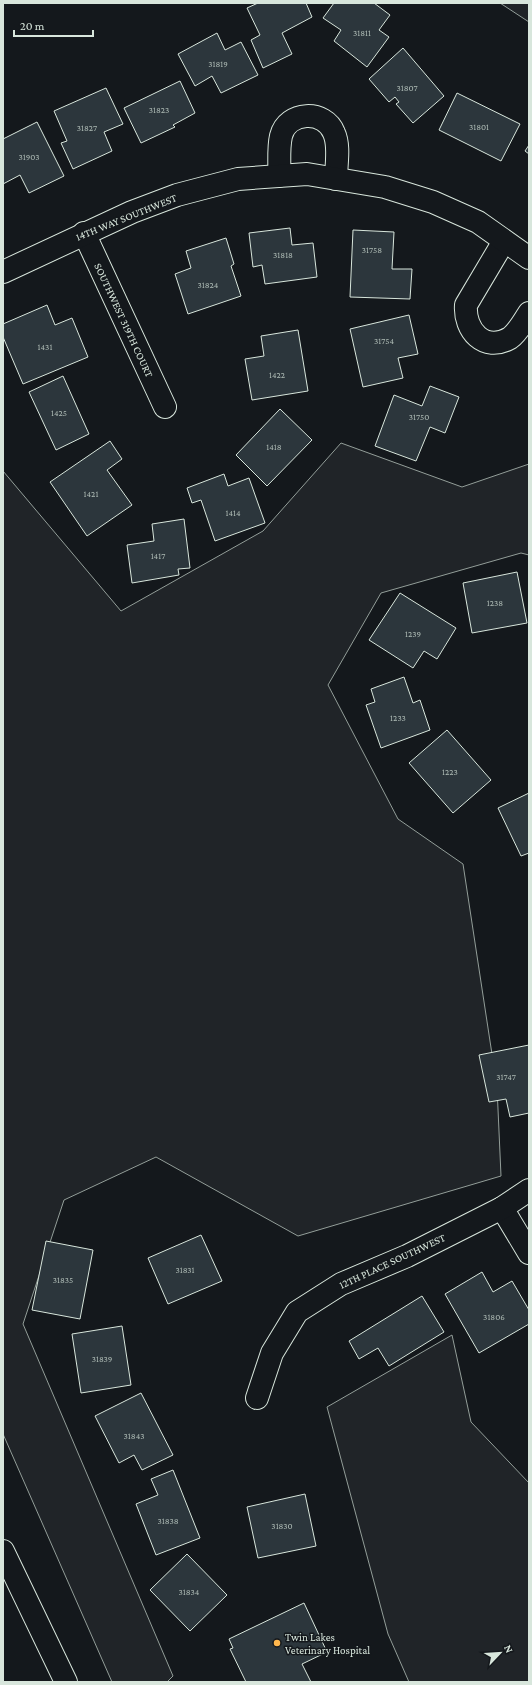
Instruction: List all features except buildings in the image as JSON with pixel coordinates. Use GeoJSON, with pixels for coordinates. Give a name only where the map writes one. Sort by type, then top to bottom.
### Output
{"type":"FeatureCollection","features":[{"type":"Feature","properties":{"kind":"street"},"geometry":{"type":"LineString","coordinates":[[279,176],[281,136],[285,127],[292,120],[302,116],[311,116],[320,118],[328,124],[334,132],[337,141],[336,179]]}},
{"type":"Feature","properties":{"kind":"street","name":"14TH WAY SOUTHWEST"},"geometry":{"type":"LineString","coordinates":[[3,272],[84,233],[132,212],[177,195],[238,179],[307,174],[385,187],[433,202],[478,222],[529,258]]}},
{"type":"Feature","properties":{"kind":"street","name":"SOUTHWEST 319TH COURT"},"geometry":{"type":"LineString","coordinates":[[84,233],[164,407]]}},
{"type":"Feature","properties":{"kind":"street"},"geometry":{"type":"LineString","coordinates":[[504,241],[466,305],[465,316],[468,325],[474,333],[482,339],[491,342],[501,341],[511,337],[518,330],[529,313]]}},
{"type":"Feature","properties":{"kind":"street","name":"12TH PLACE SOUTHWEST"},"geometry":{"type":"LineString","coordinates":[[258,1398],[272,1353],[297,1312],[341,1284],[406,1256],[502,1208],[529,1190]]}},
{"type":"Feature","properties":{"kind":"street"},"geometry":{"type":"LineString","coordinates":[[502,1208],[529,1253]]}},
{"type":"Feature","properties":{"kind":"street"},"geometry":{"type":"LineString","coordinates":[[3,1551],[66,1682]]}},
{"type":"Feature","properties":{"kind":"shaded area"},"geometry":{"type":"Polygon","coordinates":[[[500,3],[529,3],[529,22],[500,3]]]}},
{"type":"Feature","properties":{"kind":"shaded area"},"geometry":{"type":"Polygon","coordinates":[[[341,443],[462,487],[529,464],[529,555],[521,553],[381,593],[328,685],[398,819],[463,864],[497,1087],[501,1176],[298,1236],[156,1157],[64,1200],[23,1324],[173,1676],[167,1682],[112,1682],[3,1434],[3,471],[121,611],[263,531],[341,443]]]}},
{"type":"Feature","properties":{"kind":"shaded area"},"geometry":{"type":"Polygon","coordinates":[[[452,1335],[471,1422],[529,1483],[529,1682],[409,1682],[388,1634],[327,1407],[452,1335]]]}},
{"type":"Feature","properties":{"kind":"place","name":"Twin Lakes Veterinary Hospital"},"geometry":{"type":"Point","coordinates":[277,1643]}}]}
